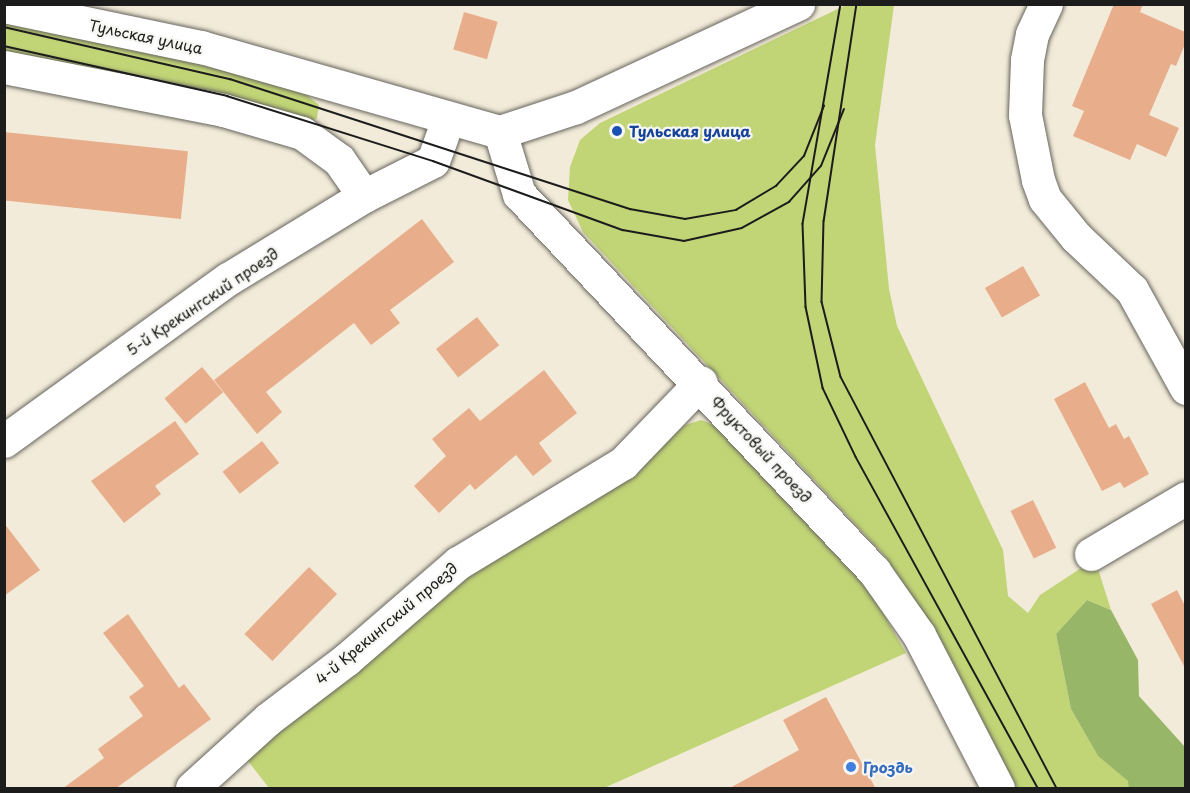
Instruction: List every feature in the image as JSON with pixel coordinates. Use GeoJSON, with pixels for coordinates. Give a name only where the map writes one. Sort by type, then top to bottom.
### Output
{"type":"FeatureCollection","features":[{"type":"Feature","properties":{"kind":"street"},"geometry":{"type":"LineString","coordinates":[[1046,4],[1032,34],[1026,60],[1025,115],[1038,180],[1045,199],[1076,237],[1131,290],[1185,388]]}},
{"type":"Feature","properties":{"kind":"street"},"geometry":{"type":"LineString","coordinates":[[500,132],[576,107],[794,5]]}},
{"type":"Feature","properties":{"kind":"street","name":"Тульская улица"},"geometry":{"type":"LineString","coordinates":[[4,6],[201,47],[500,132]]}},
{"type":"Feature","properties":{"kind":"street"},"geometry":{"type":"LineString","coordinates":[[4,67],[223,110],[302,133],[339,160],[364,196]]}},
{"type":"Feature","properties":{"kind":"street","name":"5-й Крекингский проезд"},"geometry":{"type":"LineString","coordinates":[[4,441],[228,279],[364,196],[433,161],[448,119]]}},
{"type":"Feature","properties":{"kind":"street","name":"Фруктовый проезд"},"geometry":{"type":"LineString","coordinates":[[500,132],[519,194],[701,382],[874,571],[919,634],[998,789]]}},
{"type":"Feature","properties":{"kind":"street","name":"4-й Крекингский проезд"},"geometry":{"type":"LineString","coordinates":[[192,789],[268,719],[347,659],[458,563],[622,464],[701,382]]}},
{"type":"Feature","properties":{"kind":"street"},"geometry":{"type":"LineString","coordinates":[[1091,554],[1185,498]]}},
{"type":"Feature","properties":{"kind":"green space"},"geometry":{"type":"Polygon","coordinates":[[[846,5],[894,5],[875,145],[889,289],[897,326],[1003,550],[1008,596],[1028,613],[1040,595],[1095,559],[1111,610],[1087,600],[1056,634],[1071,709],[1098,756],[1129,781],[1129,788],[1017,788],[931,629],[885,556],[583,232],[568,200],[570,167],[580,140],[600,123],[846,5]]]}},
{"type":"Feature","properties":{"kind":"green space"},"geometry":{"type":"Polygon","coordinates":[[[4,19],[235,71],[304,93],[319,105],[317,118],[306,125],[5,58],[4,19]]]}},
{"type":"Feature","properties":{"kind":"green space"},"geometry":{"type":"Polygon","coordinates":[[[701,420],[722,428],[866,584],[906,653],[604,788],[269,788],[244,756],[468,571],[560,521],[631,475],[685,425],[701,420]]]}},
{"type":"Feature","properties":{"kind":"green space"},"geometry":{"type":"Polygon","coordinates":[[[1087,600],[1111,610],[1138,660],[1139,696],[1185,747],[1185,788],[1129,788],[1128,781],[1098,756],[1071,709],[1056,634],[1087,600]]]}},
{"type":"Feature","properties":{"kind":"building"},"geometry":{"type":"Polygon","coordinates":[[[1114,4],[1143,4],[1140,12],[1185,32],[1185,44],[1176,66],[1171,64],[1149,115],[1179,128],[1166,157],[1137,144],[1130,160],[1073,136],[1084,111],[1072,106],[1114,4]]]}},
{"type":"Feature","properties":{"kind":"building"},"geometry":{"type":"Polygon","coordinates":[[[464,12],[498,22],[487,59],[453,49],[464,12]]]}},
{"type":"Feature","properties":{"kind":"building"},"geometry":{"type":"Polygon","coordinates":[[[4,132],[188,151],[181,219],[4,200],[4,132]]]}},
{"type":"Feature","properties":{"kind":"building"},"geometry":{"type":"Polygon","coordinates":[[[422,219],[454,262],[390,310],[400,323],[371,345],[354,323],[266,392],[282,412],[257,434],[214,380],[422,219]]]}},
{"type":"Feature","properties":{"kind":"building"},"geometry":{"type":"Polygon","coordinates":[[[1023,266],[1040,295],[1002,317],[985,288],[1023,266]]]}},
{"type":"Feature","properties":{"kind":"building"},"geometry":{"type":"Polygon","coordinates":[[[477,317],[499,345],[458,377],[436,349],[477,317]]]}},
{"type":"Feature","properties":{"kind":"building"},"geometry":{"type":"Polygon","coordinates":[[[202,367],[223,392],[186,424],[164,398],[202,367]]]}},
{"type":"Feature","properties":{"kind":"building"},"geometry":{"type":"Polygon","coordinates":[[[544,370],[577,413],[539,443],[552,461],[533,476],[516,455],[475,490],[470,484],[439,513],[414,486],[446,456],[432,439],[469,408],[480,421],[544,370]]]}},
{"type":"Feature","properties":{"kind":"building"},"geometry":{"type":"Polygon","coordinates":[[[1085,382],[1109,428],[1116,424],[1124,439],[1129,436],[1149,474],[1124,488],[1120,482],[1102,491],[1054,399],[1085,382]]]}},
{"type":"Feature","properties":{"kind":"building"},"geometry":{"type":"Polygon","coordinates":[[[175,421],[199,454],[155,486],[161,494],[124,523],[91,481],[175,421]]]}},
{"type":"Feature","properties":{"kind":"building"},"geometry":{"type":"Polygon","coordinates":[[[262,441],[279,463],[240,494],[223,472],[262,441]]]}},
{"type":"Feature","properties":{"kind":"building"},"geometry":{"type":"Polygon","coordinates":[[[1033,500],[1056,548],[1034,559],[1011,511],[1033,500]]]}},
{"type":"Feature","properties":{"kind":"building"},"geometry":{"type":"Polygon","coordinates":[[[4,523],[40,570],[4,596],[4,523]]]}},
{"type":"Feature","properties":{"kind":"building"},"geometry":{"type":"Polygon","coordinates":[[[309,567],[337,594],[272,661],[244,634],[309,567]]]}},
{"type":"Feature","properties":{"kind":"building"},"geometry":{"type":"Polygon","coordinates":[[[1177,590],[1185,606],[1185,668],[1151,604],[1177,590]]]}},
{"type":"Feature","properties":{"kind":"building"},"geometry":{"type":"Polygon","coordinates":[[[128,614],[179,688],[184,684],[211,719],[115,789],[62,789],[104,758],[98,749],[143,716],[129,697],[144,686],[103,633],[128,614]]]}},
{"type":"Feature","properties":{"kind":"building"},"geometry":{"type":"Polygon","coordinates":[[[826,697],[876,789],[728,789],[799,750],[783,720],[826,697]]]}},
{"type":"Feature","properties":{"kind":"tram line"},"geometry":{"type":"LineString","coordinates":[[841,4],[803,224],[806,307],[823,388],[856,457],[1038,788]]}},
{"type":"Feature","properties":{"kind":"tram line"},"geometry":{"type":"LineString","coordinates":[[857,4],[824,221],[822,302],[841,377],[1057,788]]}},
{"type":"Feature","properties":{"kind":"tram line"},"geometry":{"type":"LineString","coordinates":[[4,27],[230,79],[630,209],[685,219],[736,210],[776,186],[804,156],[824,106]]}},
{"type":"Feature","properties":{"kind":"tram line"},"geometry":{"type":"LineString","coordinates":[[4,46],[227,96],[433,161],[623,230],[684,241],[742,228],[789,202],[821,166],[844,109]]}},
{"type":"Feature","properties":{"kind":"place","name":"Тульская улица"},"geometry":{"type":"Point","coordinates":[617,131]}},
{"type":"Feature","properties":{"kind":"place","name":"Гроздь"},"geometry":{"type":"Point","coordinates":[851,767]}}]}
